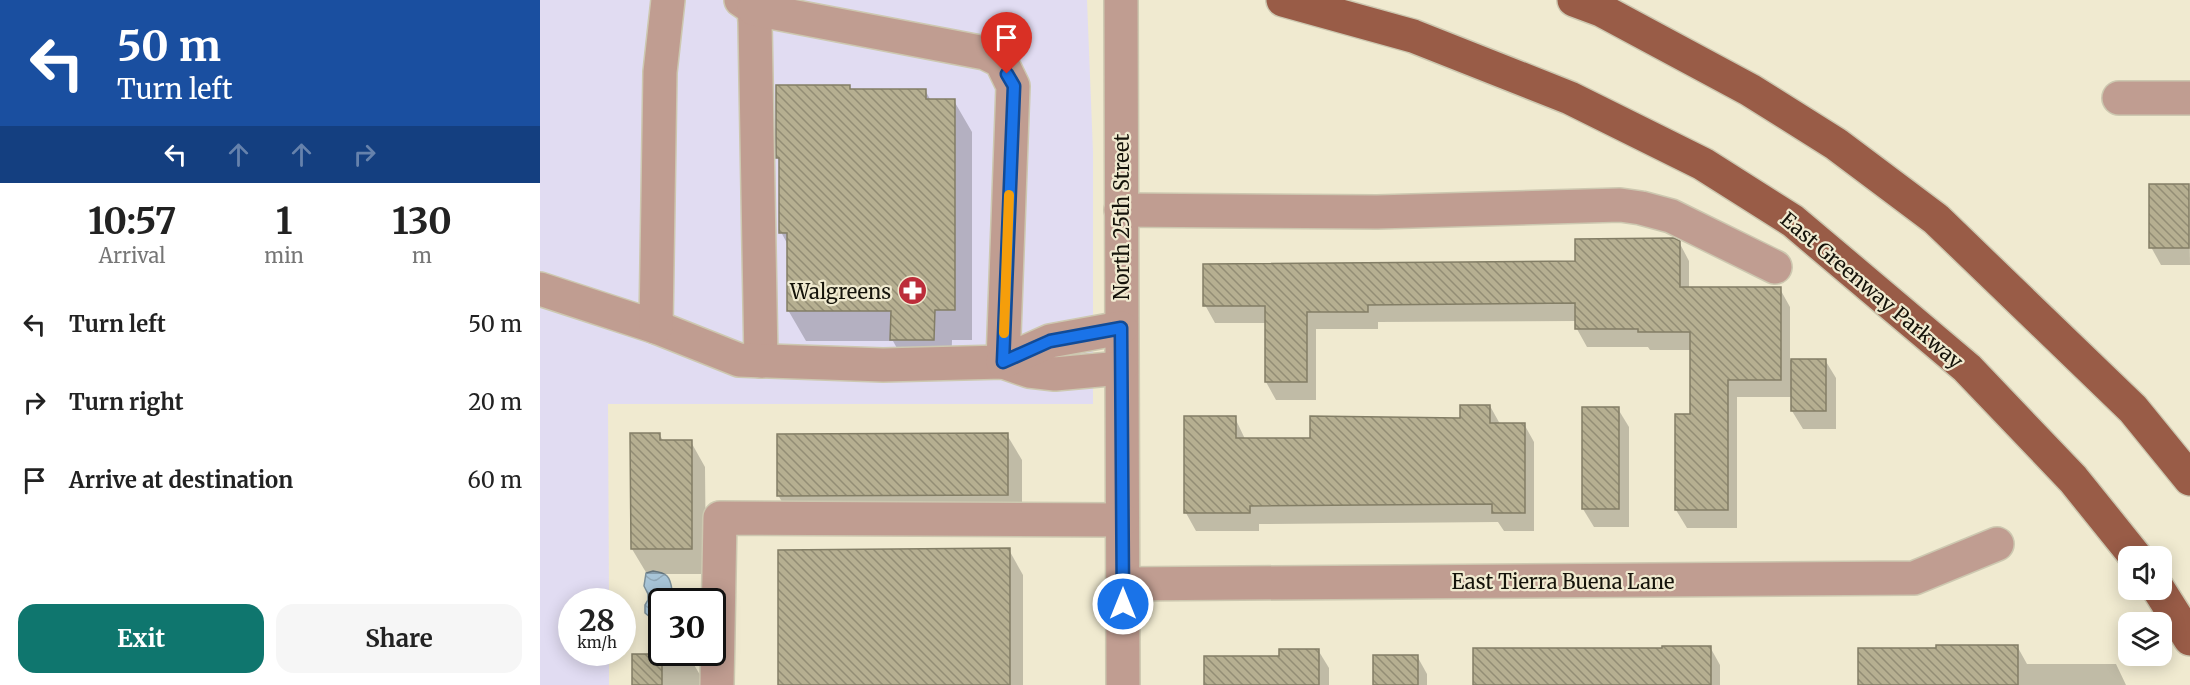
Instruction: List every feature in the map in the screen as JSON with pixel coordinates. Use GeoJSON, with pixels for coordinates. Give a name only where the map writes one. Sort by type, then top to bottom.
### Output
{"type":"FeatureCollection","features":[{"type":"Feature","properties":{"kind":"main road","name":"East Greenway Parkway"},"geometry":{"type":"LineString","coordinates":[[1283,0],[1413,36],[1570,98],[1702,164],[1793,221],[1967,368],[2073,479],[2127,546]]}},
{"type":"Feature","properties":{"kind":"main road"},"geometry":{"type":"LineString","coordinates":[[1574,0],[1601,10],[1750,90],[1836,144],[1936,219],[2133,409],[2190,479]]}},
{"type":"Feature","properties":{"kind":"main road"},"geometry":{"type":"LineString","coordinates":[[2165,600],[2190,639]]}},
{"type":"Feature","properties":{"kind":"street"},"geometry":{"type":"LineString","coordinates":[[656,327],[660,72],[668,0]]}},
{"type":"Feature","properties":{"kind":"street","name":"North 25th Street"},"geometry":{"type":"LineString","coordinates":[[1121,0],[1123,685]]}},
{"type":"Feature","properties":{"kind":"street"},"geometry":{"type":"LineString","coordinates":[[761,361],[747,4],[985,53],[1001,61],[1014,86],[1003,362]]}},
{"type":"Feature","properties":{"kind":"street"},"geometry":{"type":"LineString","coordinates":[[2119,98],[2190,98]]}},
{"type":"Feature","properties":{"kind":"street"},"geometry":{"type":"LineString","coordinates":[[1121,210],[1377,212],[1620,205],[1671,216],[1775,267]]}},
{"type":"Feature","properties":{"kind":"street"},"geometry":{"type":"LineString","coordinates":[[540,289],[656,327],[739,360],[883,365],[1003,362],[1029,371],[1055,374],[1121,368]]}},
{"type":"Feature","properties":{"kind":"street"},"geometry":{"type":"LineString","coordinates":[[1003,362],[1050,341],[1121,328]]}},
{"type":"Feature","properties":{"kind":"street"},"geometry":{"type":"LineString","coordinates":[[717,685],[720,518],[1122,520]]}},
{"type":"Feature","properties":{"kind":"street","name":"East Tierra Buena Lane"},"geometry":{"type":"LineString","coordinates":[[1123,584],[1914,578],[1997,544]]}},
{"type":"Feature","properties":{"kind":"shaded area"},"geometry":{"type":"Polygon","coordinates":[[[540,0],[1087,0],[1093,152],[1093,404],[608,404],[609,588],[558,588],[558,666],[609,666],[609,685],[540,685],[540,0]]]}},
{"type":"Feature","properties":{"kind":"water"},"geometry":{"type":"Polygon","coordinates":[[[653,571],[662,573],[667,576],[672,588],[648,588],[648,594],[644,586],[646,573],[653,571]]]}},
{"type":"Feature","properties":{"kind":"water"},"geometry":{"type":"Polygon","coordinates":[[[648,600],[648,616],[645,613],[648,600]]]}},
{"type":"Feature","properties":{"kind":"building","name":"Walgreens"},"geometry":{"type":"Polygon","coordinates":[[[776,85],[850,85],[850,89],[926,89],[926,99],[955,99],[955,310],[935,310],[934,340],[890,340],[891,311],[787,311],[787,233],[779,233],[776,85]]]}},
{"type":"Feature","properties":{"kind":"building"},"geometry":{"type":"Polygon","coordinates":[[[2149,184],[2189,184],[2189,248],[2149,248],[2149,184]]]}},
{"type":"Feature","properties":{"kind":"building"},"geometry":{"type":"Polygon","coordinates":[[[1674,238],[1680,241],[1680,287],[1781,287],[1781,380],[1728,380],[1728,510],[1675,510],[1675,414],[1690,414],[1690,332],[1575,329],[1575,303],[1368,305],[1368,312],[1307,312],[1307,382],[1265,382],[1265,306],[1203,306],[1203,264],[1575,261],[1575,239],[1674,238]]]}},
{"type":"Feature","properties":{"kind":"building"},"geometry":{"type":"Polygon","coordinates":[[[1791,359],[1826,359],[1826,411],[1791,411],[1791,359]]]}},
{"type":"Feature","properties":{"kind":"building"},"geometry":{"type":"Polygon","coordinates":[[[1460,405],[1490,405],[1490,423],[1525,423],[1525,513],[1492,513],[1492,504],[1250,506],[1250,513],[1184,513],[1184,416],[1236,416],[1236,438],[1310,438],[1310,416],[1460,418],[1460,405]]]}},
{"type":"Feature","properties":{"kind":"building"},"geometry":{"type":"Polygon","coordinates":[[[1582,407],[1619,407],[1619,509],[1582,509],[1582,407]]]}},
{"type":"Feature","properties":{"kind":"building"},"geometry":{"type":"Polygon","coordinates":[[[630,433],[660,433],[660,440],[692,440],[692,549],[631,549],[630,433]]]}},
{"type":"Feature","properties":{"kind":"building"},"geometry":{"type":"Polygon","coordinates":[[[1008,433],[1008,495],[777,496],[777,434],[1008,433]]]}},
{"type":"Feature","properties":{"kind":"building"},"geometry":{"type":"Polygon","coordinates":[[[1010,548],[1010,685],[778,685],[778,550],[1010,548]]]}},
{"type":"Feature","properties":{"kind":"building"},"geometry":{"type":"Polygon","coordinates":[[[1936,645],[2018,645],[2018,685],[1858,685],[1858,648],[1936,648],[1936,645]]]}},
{"type":"Feature","properties":{"kind":"building"},"geometry":{"type":"Polygon","coordinates":[[[1662,646],[1711,646],[1711,685],[1473,685],[1473,648],[1662,648],[1662,646]]]}},
{"type":"Feature","properties":{"kind":"building"},"geometry":{"type":"Polygon","coordinates":[[[1279,649],[1319,649],[1319,685],[1204,685],[1204,656],[1279,656],[1279,649]]]}},
{"type":"Feature","properties":{"kind":"building"},"geometry":{"type":"Polygon","coordinates":[[[636,654],[648,654],[648,666],[662,666],[662,685],[632,685],[632,666],[636,666],[636,654]]]}},
{"type":"Feature","properties":{"kind":"building"},"geometry":{"type":"Polygon","coordinates":[[[1373,655],[1418,655],[1418,685],[1373,685],[1373,655]]]}},
{"type":"Feature","properties":{"kind":"slow traffic"},"geometry":{"type":"LineString","coordinates":[[1004,333],[1009,195]]}},
{"type":"Feature","properties":{"kind":"place","name":"Walgreens"},"geometry":{"type":"Point","coordinates":[912,291]}},
{"type":"Feature","properties":{"kind":"route"},"geometry":{"type":"LineString","coordinates":[[1007,74],[1014,86],[1003,362],[1050,341],[1121,328],[1123,604]]}}]}
